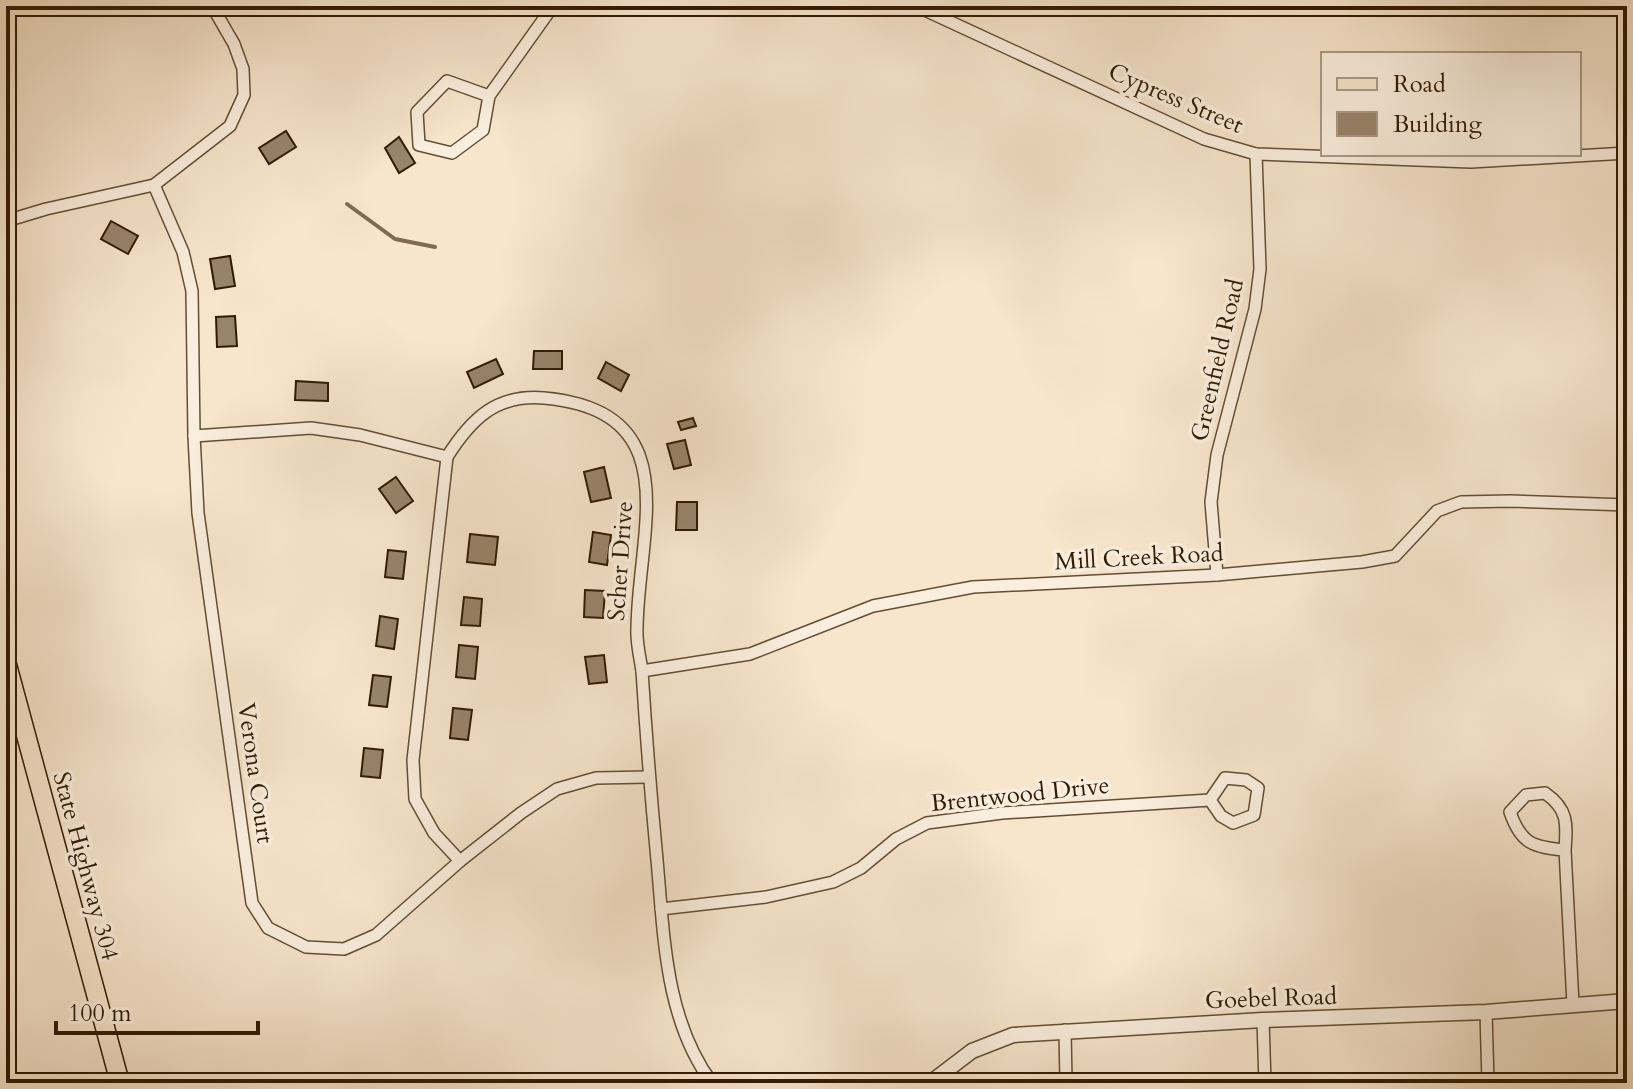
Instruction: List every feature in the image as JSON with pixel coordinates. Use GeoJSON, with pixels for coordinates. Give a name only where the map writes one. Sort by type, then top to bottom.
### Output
{"type":"FeatureCollection","features":[{"type":"Feature","properties":{"kind":"main road","name":"State Highway 304"},"geometry":{"type":"LineString","coordinates":[[6,661],[120,1083]]}},
{"type":"Feature","properties":{"kind":"street"},"geometry":{"type":"LineString","coordinates":[[6,221],[154,185],[230,126],[244,95],[243,69],[234,44],[212,6]]}},
{"type":"Feature","properties":{"kind":"street"},"geometry":{"type":"LineString","coordinates":[[489,96],[447,81],[417,112],[419,145],[452,153],[483,130],[489,96],[553,6]]}},
{"type":"Feature","properties":{"kind":"street","name":"Cypress Street"},"geometry":{"type":"LineString","coordinates":[[916,6],[1204,139],[1256,154],[1471,162],[1575,156]]}},
{"type":"Feature","properties":{"kind":"street","name":"Cypress Street"},"geometry":{"type":"LineString","coordinates":[[1581,156],[1627,153]]}},
{"type":"Feature","properties":{"kind":"street","name":"Greenfield Road"},"geometry":{"type":"LineString","coordinates":[[1217,575],[1211,502],[1217,455],[1255,309],[1260,269],[1256,154]]}},
{"type":"Feature","properties":{"kind":"street","name":"Verona Court"},"geometry":{"type":"LineString","coordinates":[[154,185],[183,252],[192,291],[198,513],[252,903],[268,928],[306,947],[344,949],[376,935],[460,861],[557,789],[596,778],[649,777]]}},
{"type":"Feature","properties":{"kind":"street","name":"Scher Drive"},"geometry":{"type":"LineString","coordinates":[[460,861],[434,833],[415,799],[413,760],[447,457],[466,427],[489,409],[523,396],[596,408],[622,425],[639,454],[647,489],[636,632],[642,671],[661,909],[672,996],[683,1030],[703,1072],[712,1083]]}},
{"type":"Feature","properties":{"kind":"street"},"geometry":{"type":"LineString","coordinates":[[194,436],[311,428],[360,435],[447,457]]}},
{"type":"Feature","properties":{"kind":"street","name":"Mill Creek Road"},"geometry":{"type":"LineString","coordinates":[[642,671],[750,654],[873,606],[973,587],[1217,575],[1362,562],[1395,556],[1437,511],[1461,502],[1627,505]]}},
{"type":"Feature","properties":{"kind":"street"},"geometry":{"type":"LineString","coordinates":[[1225,778],[1246,780],[1258,788],[1254,815],[1233,823],[1221,816],[1210,800],[1225,778]]}},
{"type":"Feature","properties":{"kind":"street"},"geometry":{"type":"LineString","coordinates":[[1565,850],[1540,848],[1518,833],[1510,812],[1526,795],[1545,793],[1560,804],[1567,828],[1565,850],[1573,1004]]}},
{"type":"Feature","properties":{"kind":"street","name":"Brentwood Drive"},"geometry":{"type":"LineString","coordinates":[[661,909],[766,897],[833,882],[861,868],[896,839],[927,823],[1002,813],[1210,800]]}},
{"type":"Feature","properties":{"kind":"street","name":"Goebel Road"},"geometry":{"type":"LineString","coordinates":[[930,1083],[972,1051],[1013,1035],[1263,1020],[1486,1012],[1627,1001]]}},
{"type":"Feature","properties":{"kind":"street"},"geometry":{"type":"LineString","coordinates":[[1486,1012],[1488,1083]]}},
{"type":"Feature","properties":{"kind":"street"},"geometry":{"type":"LineString","coordinates":[[1263,1020],[1265,1083]]}},
{"type":"Feature","properties":{"kind":"street"},"geometry":{"type":"LineString","coordinates":[[1065,1030],[1066,1083]]}},
{"type":"Feature","properties":{"kind":"building"},"geometry":{"type":"Polygon","coordinates":[[[286,131],[296,147],[269,164],[259,148],[286,131]]]}},
{"type":"Feature","properties":{"kind":"building"},"geometry":{"type":"Polygon","coordinates":[[[399,137],[415,163],[399,173],[385,148],[399,137]]]}},
{"type":"Feature","properties":{"kind":"building"},"geometry":{"type":"Polygon","coordinates":[[[111,221],[138,236],[128,254],[101,239],[111,221]]]}},
{"type":"Feature","properties":{"kind":"building"},"geometry":{"type":"Polygon","coordinates":[[[230,256],[235,286],[215,289],[210,259],[230,256]]]}},
{"type":"Feature","properties":{"kind":"building"},"geometry":{"type":"Polygon","coordinates":[[[235,316],[237,346],[217,347],[216,317],[235,316]]]}},
{"type":"Feature","properties":{"kind":"building"},"geometry":{"type":"Polygon","coordinates":[[[534,351],[562,351],[562,369],[533,369],[534,351]]]}},
{"type":"Feature","properties":{"kind":"building"},"geometry":{"type":"Polygon","coordinates":[[[496,359],[503,374],[474,388],[467,372],[496,359]]]}},
{"type":"Feature","properties":{"kind":"building"},"geometry":{"type":"Polygon","coordinates":[[[606,362],[629,375],[621,391],[598,378],[606,362]]]}},
{"type":"Feature","properties":{"kind":"building"},"geometry":{"type":"Polygon","coordinates":[[[296,381],[328,383],[328,401],[295,400],[296,381]]]}},
{"type":"Feature","properties":{"kind":"building"},"geometry":{"type":"Polygon","coordinates":[[[693,418],[696,426],[681,430],[678,422],[693,418]]]}},
{"type":"Feature","properties":{"kind":"building"},"geometry":{"type":"Polygon","coordinates":[[[685,440],[691,465],[674,469],[667,444],[685,440]]]}},
{"type":"Feature","properties":{"kind":"building"},"geometry":{"type":"Polygon","coordinates":[[[604,467],[611,498],[591,502],[584,472],[604,467]]]}},
{"type":"Feature","properties":{"kind":"building"},"geometry":{"type":"Polygon","coordinates":[[[396,477],[413,501],[396,513],[379,489],[396,477]]]}},
{"type":"Feature","properties":{"kind":"building"},"geometry":{"type":"Polygon","coordinates":[[[677,502],[697,502],[697,530],[676,530],[677,502]]]}},
{"type":"Feature","properties":{"kind":"building"},"geometry":{"type":"Polygon","coordinates":[[[593,532],[611,535],[607,565],[589,562],[593,532]]]}},
{"type":"Feature","properties":{"kind":"building"},"geometry":{"type":"Polygon","coordinates":[[[470,534],[498,537],[495,565],[467,562],[470,534]]]}},
{"type":"Feature","properties":{"kind":"building"},"geometry":{"type":"Polygon","coordinates":[[[388,550],[406,552],[403,579],[385,577],[388,550]]]}},
{"type":"Feature","properties":{"kind":"building"},"geometry":{"type":"Polygon","coordinates":[[[585,590],[605,591],[603,618],[584,617],[585,590]]]}},
{"type":"Feature","properties":{"kind":"building"},"geometry":{"type":"Polygon","coordinates":[[[464,597],[482,599],[480,626],[461,625],[464,597]]]}},
{"type":"Feature","properties":{"kind":"building"},"geometry":{"type":"Polygon","coordinates":[[[380,616],[398,619],[394,649],[376,646],[380,616]]]}},
{"type":"Feature","properties":{"kind":"building"},"geometry":{"type":"Polygon","coordinates":[[[459,645],[478,647],[475,679],[456,677],[459,645]]]}},
{"type":"Feature","properties":{"kind":"building"},"geometry":{"type":"Polygon","coordinates":[[[604,655],[607,682],[589,684],[585,657],[604,655]]]}},
{"type":"Feature","properties":{"kind":"building"},"geometry":{"type":"Polygon","coordinates":[[[373,675],[391,677],[387,707],[369,705],[373,675]]]}},
{"type":"Feature","properties":{"kind":"building"},"geometry":{"type":"Polygon","coordinates":[[[453,708],[472,710],[468,740],[450,738],[453,708]]]}},
{"type":"Feature","properties":{"kind":"building"},"geometry":{"type":"Polygon","coordinates":[[[364,748],[383,750],[380,778],[361,776],[364,748]]]}},
{"type":"Feature","properties":{"kind":"waterway"},"geometry":{"type":"LineString","coordinates":[[347,204],[395,239],[435,247]]}}]}
